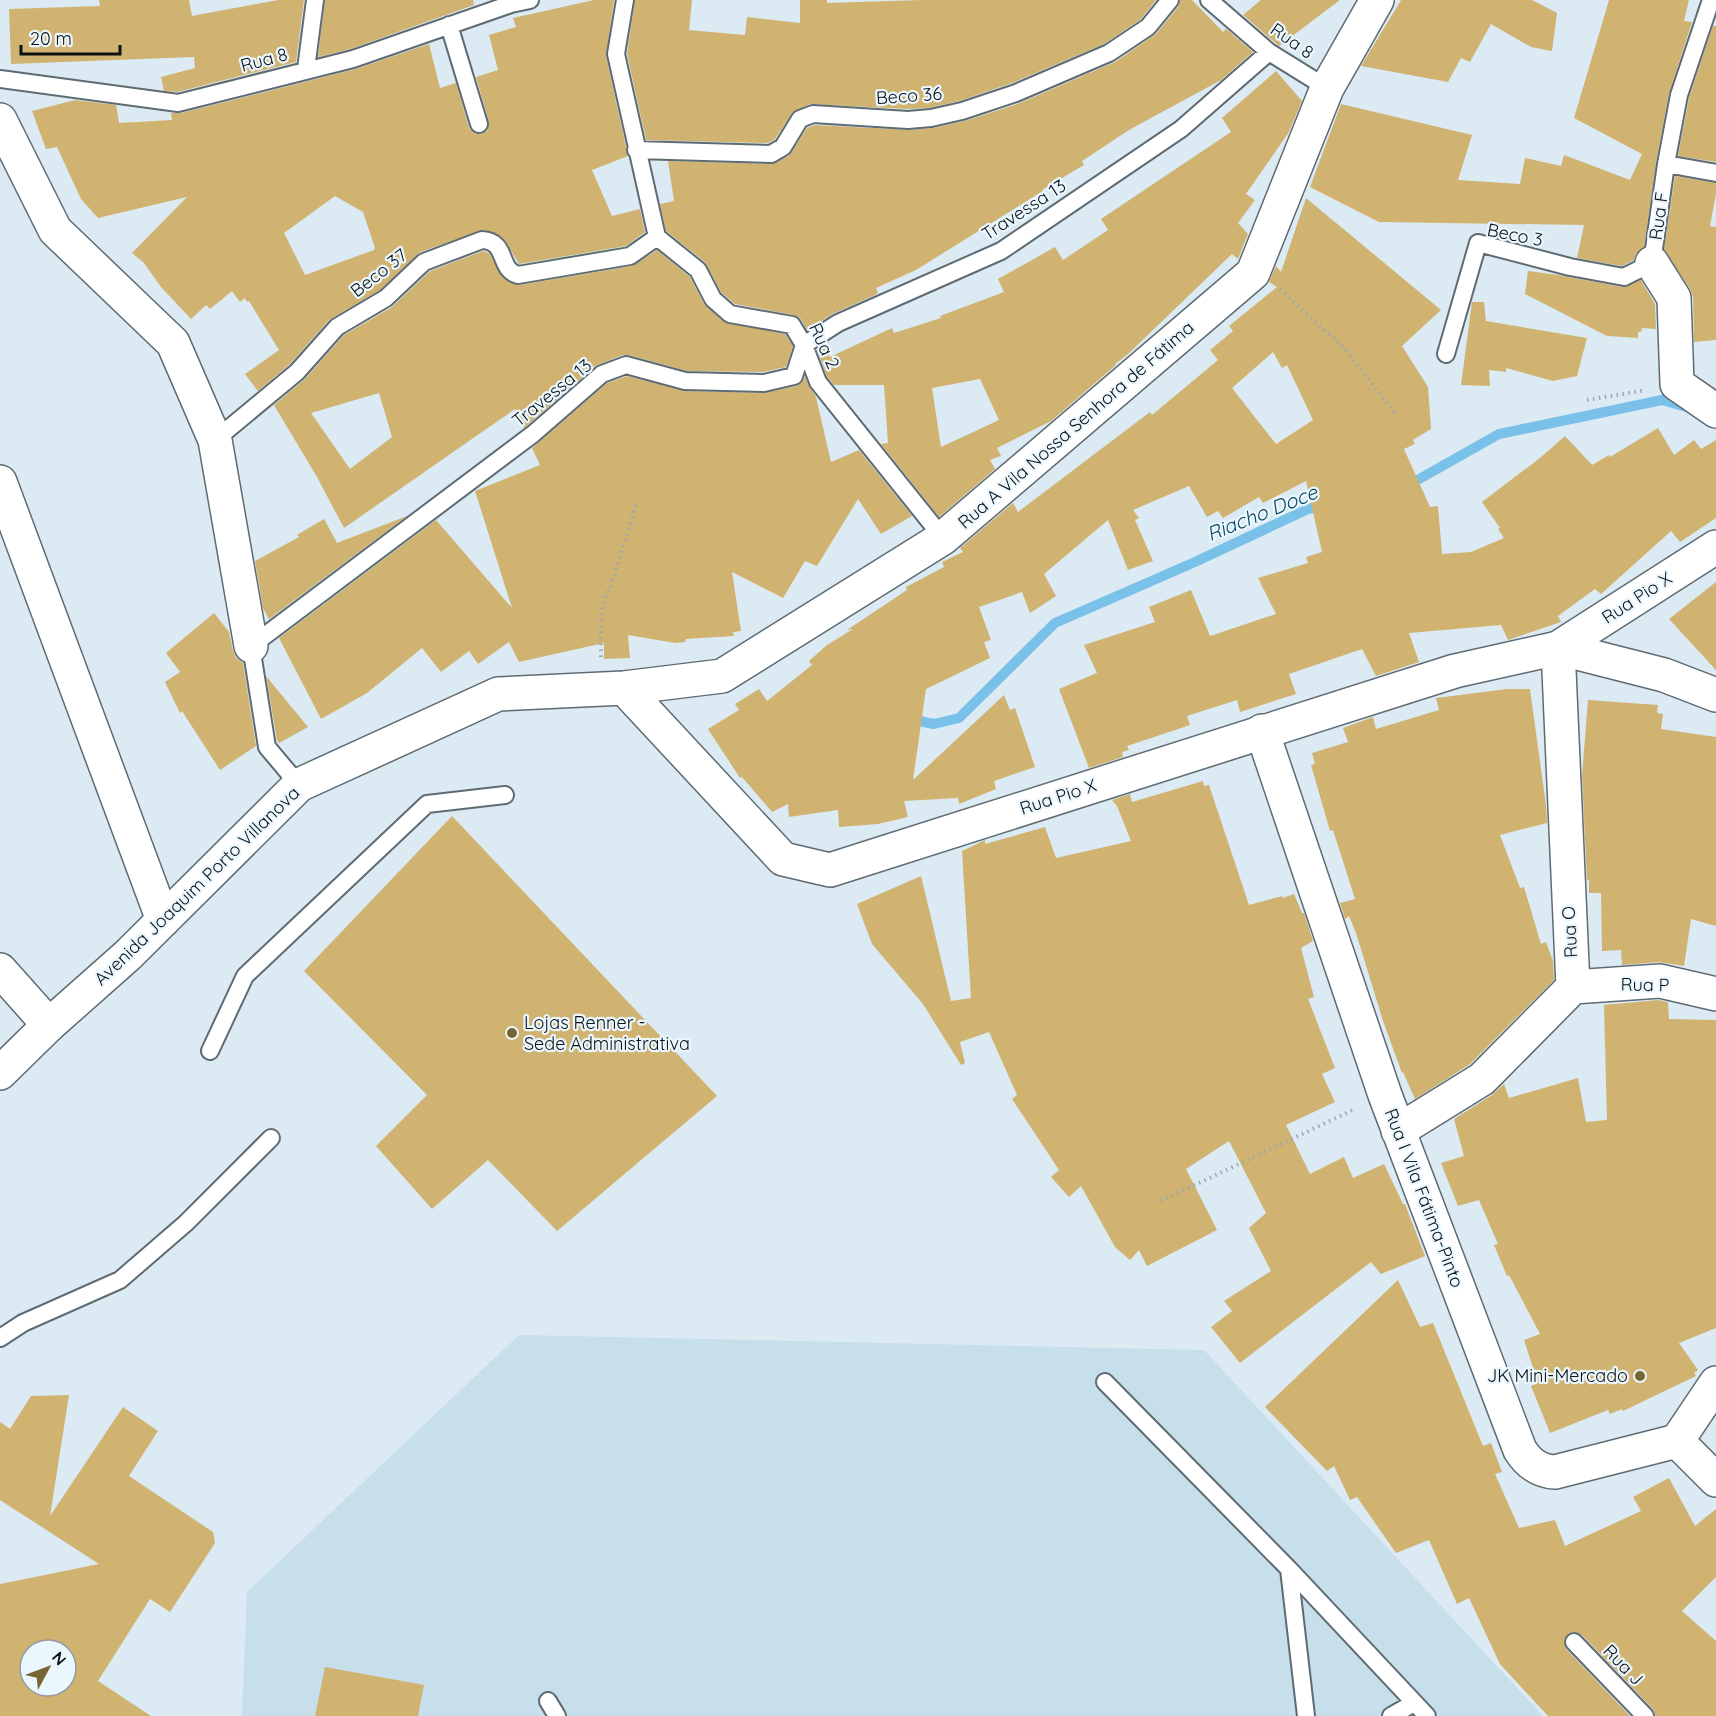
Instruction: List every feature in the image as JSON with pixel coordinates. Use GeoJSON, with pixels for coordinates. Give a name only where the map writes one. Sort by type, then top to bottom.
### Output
{"type":"FeatureCollection","features":[{"type":"Feature","properties":{"kind":"street","name":"Rua A Vila Nossa Senhora de Fátima"},"geometry":{"type":"LineString","coordinates":[[624,688],[722,676],[943,538],[1253,273],[1327,88],[1377,0]]}},
{"type":"Feature","properties":{"kind":"street"},"geometry":{"type":"LineString","coordinates":[[0,120],[55,230],[173,343],[215,440],[251,646]]}},
{"type":"Feature","properties":{"kind":"street","name":"Rua F"},"geometry":{"type":"LineString","coordinates":[[1652,263],[1674,298],[1677,384]]}},
{"type":"Feature","properties":{"kind":"street"},"geometry":{"type":"LineString","coordinates":[[1677,384],[1716,411]]}},
{"type":"Feature","properties":{"kind":"street"},"geometry":{"type":"LineString","coordinates":[[0,482],[163,920]]}},
{"type":"Feature","properties":{"kind":"street","name":"Rua Pio X"},"geometry":{"type":"LineString","coordinates":[[624,688],[783,859],[830,870],[1455,671],[1558,648],[1716,547]]}},
{"type":"Feature","properties":{"kind":"street","name":"Rua Pio X"},"geometry":{"type":"LineString","coordinates":[[1558,648],[1664,675],[1716,695]]}},
{"type":"Feature","properties":{"kind":"street","name":"Rua O"},"geometry":{"type":"LineString","coordinates":[[1558,648],[1573,987]]}},
{"type":"Feature","properties":{"kind":"street","name":"Avenida Joaquim Porto Villanova"},"geometry":{"type":"LineString","coordinates":[[0,1073],[49,1025],[128,955],[298,785],[498,694],[624,688]]}},
{"type":"Feature","properties":{"kind":"street","name":"Rua I Vila Fátima-Pinto"},"geometry":{"type":"LineString","coordinates":[[1262,731],[1385,1095],[1520,1450],[1526,1459],[1544,1472],[1556,1472],[1677,1441]]}},
{"type":"Feature","properties":{"kind":"street"},"geometry":{"type":"LineString","coordinates":[[0,970],[49,1025]]}},
{"type":"Feature","properties":{"kind":"street","name":"Rua P"},"geometry":{"type":"LineString","coordinates":[[1573,987],[1660,981],[1716,994]]}},
{"type":"Feature","properties":{"kind":"street"},"geometry":{"type":"LineString","coordinates":[[1398,1131],[1482,1079],[1573,987]]}},
{"type":"Feature","properties":{"kind":"street"},"geometry":{"type":"LineString","coordinates":[[1716,1383],[1677,1441],[1716,1480]]}},
{"type":"Feature","properties":{"kind":"lane"},"geometry":{"type":"LineString","coordinates":[[306,69],[315,0]]}},
{"type":"Feature","properties":{"kind":"lane","name":"Rua 8"},"geometry":{"type":"LineString","coordinates":[[0,79],[178,103],[353,59],[449,25],[530,0]]}},
{"type":"Feature","properties":{"kind":"lane"},"geometry":{"type":"LineString","coordinates":[[625,0],[616,54],[657,237]]}},
{"type":"Feature","properties":{"kind":"lane","name":"Beco 36"},"geometry":{"type":"LineString","coordinates":[[636,150],[771,154],[783,147],[800,119],[813,114],[908,120],[931,118],[962,111],[1016,93],[1109,53],[1148,27],[1170,0]]}},
{"type":"Feature","properties":{"kind":"lane","name":"Rua 8"},"geometry":{"type":"LineString","coordinates":[[1209,0],[1269,52],[1327,88]]}},
{"type":"Feature","properties":{"kind":"lane","name":"Rua F"},"geometry":{"type":"LineString","coordinates":[[1652,263],[1666,164],[1679,95],[1711,0]]}},
{"type":"Feature","properties":{"kind":"lane"},"geometry":{"type":"LineString","coordinates":[[449,25],[479,124]]}},
{"type":"Feature","properties":{"kind":"lane","name":"Travessa 13"},"geometry":{"type":"LineString","coordinates":[[251,646],[533,434],[602,374],[626,365],[685,381],[764,383],[794,376],[804,345],[837,323],[1001,251],[1181,129],[1269,52]]}},
{"type":"Feature","properties":{"kind":"lane"},"geometry":{"type":"LineString","coordinates":[[1666,164],[1716,173]]}},
{"type":"Feature","properties":{"kind":"lane","name":"Rua 2"},"geometry":{"type":"LineString","coordinates":[[657,237],[698,270],[714,299],[730,314],[792,325],[804,345],[818,382],[943,538]]}},
{"type":"Feature","properties":{"kind":"lane","name":"Beco 37"},"geometry":{"type":"LineString","coordinates":[[215,440],[297,372],[337,327],[386,298],[424,262],[482,240],[490,240],[496,244],[510,272],[518,275],[630,256],[657,237]]}},
{"type":"Feature","properties":{"kind":"lane","name":"Beco 3"},"geometry":{"type":"LineString","coordinates":[[1446,354],[1478,243],[1570,267],[1624,277],[1652,263]]}},
{"type":"Feature","properties":{"kind":"lane"},"geometry":{"type":"LineString","coordinates":[[251,646],[267,747],[298,785]]}},
{"type":"Feature","properties":{"kind":"lane"},"geometry":{"type":"LineString","coordinates":[[210,1051],[244,976],[427,804],[505,795]]}},
{"type":"Feature","properties":{"kind":"lane"},"geometry":{"type":"LineString","coordinates":[[0,1338],[23,1323],[120,1280],[186,1223],[271,1138]]}},
{"type":"Feature","properties":{"kind":"lane"},"geometry":{"type":"LineString","coordinates":[[1105,1382],[1289,1569],[1427,1716]]}},
{"type":"Feature","properties":{"kind":"lane"},"geometry":{"type":"LineString","coordinates":[[1289,1569],[1306,1716]]}},
{"type":"Feature","properties":{"kind":"lane","name":"Rua J"},"geometry":{"type":"LineString","coordinates":[[1574,1642],[1646,1716]]}},
{"type":"Feature","properties":{"kind":"lane"},"geometry":{"type":"LineString","coordinates":[[548,1701],[557,1716]]}},
{"type":"Feature","properties":{"kind":"lane"},"geometry":{"type":"LineString","coordinates":[[1391,1716],[1414,1703]]}},
{"type":"Feature","properties":{"kind":"path"},"geometry":{"type":"LineString","coordinates":[[1287,294],[1345,350],[1397,416]]}},
{"type":"Feature","properties":{"kind":"path"},"geometry":{"type":"LineString","coordinates":[[1587,400],[1677,384]]}},
{"type":"Feature","properties":{"kind":"path"},"geometry":{"type":"LineString","coordinates":[[624,688],[601,663],[601,619],[604,600],[611,586],[637,502]]}},
{"type":"Feature","properties":{"kind":"path"},"geometry":{"type":"LineString","coordinates":[[1161,1201],[1385,1095]]}},
{"type":"Feature","properties":{"kind":"shaded area"},"geometry":{"type":"Polygon","coordinates":[[[519,1335],[1204,1350],[1543,1716],[242,1716],[247,1592],[519,1335]]]}},
{"type":"Feature","properties":{"kind":"building"},"geometry":{"type":"Polygon","coordinates":[[[99,0],[189,0],[192,16],[278,0],[304,0],[296,62],[177,92],[164,91],[161,77],[195,68],[194,57],[11,64],[9,9],[100,6],[99,0]]]}},
{"type":"Feature","properties":{"kind":"building"},"geometry":{"type":"Polygon","coordinates":[[[325,0],[473,0],[474,5],[350,49],[318,57],[325,0]]]}},
{"type":"Feature","properties":{"kind":"building"},"geometry":{"type":"Polygon","coordinates":[[[594,0],[614,0],[606,56],[628,156],[592,170],[612,216],[640,209],[645,232],[626,246],[519,264],[504,239],[484,230],[420,252],[380,290],[329,320],[290,364],[258,391],[245,374],[279,350],[249,301],[247,302],[245,298],[240,302],[232,291],[210,309],[206,305],[191,319],[161,287],[144,263],[132,253],[187,197],[98,218],[81,199],[57,147],[46,149],[32,111],[75,100],[116,105],[119,123],[172,120],[171,113],[181,113],[356,69],[429,44],[440,88],[456,83],[469,128],[476,134],[481,134],[487,131],[489,122],[476,77],[498,70],[489,35],[516,27],[513,18],[594,0]],[[335,196],[284,233],[305,275],[374,250],[363,212],[335,196]]]}},
{"type":"Feature","properties":{"kind":"building"},"geometry":{"type":"Polygon","coordinates":[[[635,0],[692,0],[689,30],[745,35],[747,17],[800,23],[800,0],[827,0],[827,3],[921,0],[1156,0],[1141,19],[1104,44],[1012,83],[959,101],[929,108],[810,104],[792,113],[775,139],[768,143],[646,140],[627,54],[635,0]]]}},
{"type":"Feature","properties":{"kind":"building"},"geometry":{"type":"Polygon","coordinates":[[[1180,0],[1192,0],[1223,32],[1226,29],[1253,52],[1221,80],[1129,130],[1082,161],[1084,165],[1043,191],[916,270],[876,288],[878,293],[873,296],[834,313],[807,330],[801,319],[794,315],[735,304],[721,292],[705,262],[666,231],[660,204],[674,201],[668,161],[771,164],[789,156],[807,128],[815,125],[909,130],[933,128],[965,121],[1020,103],[1115,62],[1156,34],[1178,7],[1180,0]]]}},
{"type":"Feature","properties":{"kind":"building"},"geometry":{"type":"Polygon","coordinates":[[[1261,0],[1340,0],[1279,46],[1243,15],[1261,0]]]}},
{"type":"Feature","properties":{"kind":"building"},"geometry":{"type":"Polygon","coordinates":[[[1401,0],[1532,0],[1557,13],[1552,51],[1531,47],[1491,24],[1470,62],[1461,58],[1448,82],[1361,66],[1401,0]]]}},
{"type":"Feature","properties":{"kind":"building"},"geometry":{"type":"Polygon","coordinates":[[[1609,0],[1689,0],[1684,21],[1692,22],[1669,93],[1644,247],[1636,254],[1634,260],[1622,266],[1577,258],[1584,225],[1379,222],[1310,187],[1341,104],[1472,135],[1458,180],[1520,184],[1525,158],[1561,166],[1564,155],[1630,180],[1642,154],[1574,118],[1609,0]]]}},
{"type":"Feature","properties":{"kind":"building"},"geometry":{"type":"Polygon","coordinates":[[[1713,26],[1716,26],[1716,162],[1678,156],[1689,98],[1713,26]]]}},
{"type":"Feature","properties":{"kind":"building"},"geometry":{"type":"Polygon","coordinates":[[[1276,71],[1302,101],[1289,132],[1246,194],[1255,200],[1238,223],[1248,234],[1238,259],[1232,254],[1128,354],[1051,421],[997,448],[1001,456],[990,460],[995,469],[939,517],[881,444],[888,443],[884,385],[834,385],[827,377],[817,349],[823,345],[830,357],[892,328],[894,333],[941,318],[940,316],[1004,292],[998,279],[1055,247],[1063,260],[1108,230],[1101,219],[1231,132],[1222,118],[1276,71]],[[980,379],[932,388],[941,447],[999,420],[980,379]]]}},
{"type":"Feature","properties":{"kind":"building"},"geometry":{"type":"Polygon","coordinates":[[[1675,176],[1716,183],[1710,226],[1716,227],[1716,340],[1694,342],[1693,297],[1664,250],[1675,176]]]}},
{"type":"Feature","properties":{"kind":"building"},"geometry":{"type":"Polygon","coordinates":[[[1306,198],[1441,310],[1402,346],[1428,387],[1431,429],[1413,440],[1415,444],[1404,449],[1430,507],[1438,506],[1442,554],[1471,552],[1504,538],[1498,529],[1500,528],[1482,502],[1565,436],[1592,465],[1609,455],[1610,457],[1658,428],[1674,455],[1694,440],[1701,449],[1716,440],[1716,518],[1680,542],[1671,531],[1601,594],[1595,589],[1558,616],[1561,622],[1508,640],[1501,625],[1409,633],[1419,662],[1376,676],[1362,649],[1289,674],[1296,694],[1240,712],[1237,700],[1187,716],[1190,725],[1127,746],[1129,750],[1122,752],[1123,757],[1089,768],[1059,689],[1097,673],[1084,645],[1155,622],[1149,607],[1191,590],[1210,636],[1276,614],[1258,578],[1308,563],[1306,557],[1322,552],[1306,481],[1263,503],[1259,497],[1223,518],[1218,511],[1207,517],[1189,486],[1133,510],[1139,518],[1135,520],[1153,561],[1128,570],[1108,520],[1044,574],[1056,596],[1030,613],[1022,592],[979,607],[991,640],[984,642],[990,658],[926,689],[913,780],[1004,695],[1010,710],[1015,708],[1035,767],[994,781],[996,789],[959,804],[958,798],[904,801],[908,817],[878,824],[839,827],[838,810],[789,817],[788,804],[772,812],[742,777],[740,778],[708,729],[739,710],[735,704],[759,689],[767,701],[812,665],[809,661],[827,645],[907,590],[906,587],[944,567],[942,562],[963,552],[960,548],[1013,503],[1018,512],[1150,412],[1152,415],[1218,360],[1210,350],[1233,331],[1229,326],[1277,287],[1269,282],[1276,266],[1281,272],[1306,198]],[[1273,352],[1232,388],[1276,444],[1313,420],[1287,365],[1282,368],[1273,352]]]}},
{"type":"Feature","properties":{"kind":"building"},"geometry":{"type":"Polygon","coordinates":[[[657,250],[690,277],[704,304],[724,322],[785,334],[793,346],[786,367],[763,372],[687,371],[622,355],[595,366],[524,428],[515,409],[344,528],[274,405],[305,379],[344,335],[392,307],[430,271],[483,251],[489,253],[504,279],[519,285],[632,266],[657,250]],[[379,393],[311,413],[350,469],[392,437],[379,393]]]}},
{"type":"Feature","properties":{"kind":"building"},"geometry":{"type":"Polygon","coordinates":[[[1528,271],[1622,287],[1641,280],[1655,304],[1656,329],[1642,328],[1641,332],[1638,332],[1638,338],[1607,336],[1525,294],[1528,271]]]}},
{"type":"Feature","properties":{"kind":"building"},"geometry":{"type":"Polygon","coordinates":[[[1472,302],[1484,302],[1486,321],[1587,338],[1577,376],[1553,381],[1506,368],[1506,372],[1489,370],[1490,386],[1461,385],[1472,302]]]}},
{"type":"Feature","properties":{"kind":"building"},"geometry":{"type":"Polygon","coordinates":[[[627,376],[684,391],[764,393],[797,386],[805,377],[816,397],[831,462],[859,450],[912,516],[881,534],[858,499],[817,566],[805,561],[783,598],[732,572],[741,631],[733,632],[734,636],[686,639],[685,642],[675,643],[628,635],[630,658],[604,659],[604,643],[519,662],[509,642],[478,664],[469,651],[441,672],[422,648],[367,693],[321,719],[279,638],[436,520],[512,608],[475,491],[540,465],[532,448],[607,383],[627,376]]]}},
{"type":"Feature","properties":{"kind":"building"},"geometry":{"type":"Polygon","coordinates":[[[407,516],[269,619],[263,608],[255,561],[299,537],[297,535],[324,519],[337,543],[407,516]]]}},
{"type":"Feature","properties":{"kind":"building"},"geometry":{"type":"Polygon","coordinates":[[[1716,582],[1716,670],[1669,619],[1716,582]]]}},
{"type":"Feature","properties":{"kind":"building"},"geometry":{"type":"Polygon","coordinates":[[[214,613],[229,632],[236,658],[243,663],[256,746],[220,770],[182,711],[180,713],[165,682],[180,672],[166,653],[214,613]]]}},
{"type":"Feature","properties":{"kind":"building"},"geometry":{"type":"Polygon","coordinates":[[[266,676],[308,727],[279,743],[277,740],[266,676]]]}},
{"type":"Feature","properties":{"kind":"building"},"geometry":{"type":"Polygon","coordinates":[[[1507,689],[1530,689],[1547,823],[1500,835],[1520,888],[1524,887],[1541,944],[1546,942],[1553,961],[1554,980],[1470,1064],[1415,1099],[1402,1073],[1383,1021],[1356,933],[1349,916],[1345,919],[1340,903],[1355,899],[1333,830],[1330,831],[1311,765],[1315,764],[1312,753],[1348,742],[1343,728],[1373,717],[1376,729],[1439,710],[1436,698],[1507,689]]]}},
{"type":"Feature","properties":{"kind":"building"},"geometry":{"type":"Polygon","coordinates":[[[1588,700],[1658,705],[1657,713],[1663,714],[1661,729],[1716,737],[1716,926],[1691,919],[1684,966],[1659,962],[1622,965],[1621,950],[1602,951],[1601,893],[1589,893],[1589,880],[1587,880],[1582,776],[1588,700]]]}},
{"type":"Feature","properties":{"kind":"building"},"geometry":{"type":"Polygon","coordinates":[[[1203,781],[1204,786],[1209,785],[1249,905],[1294,894],[1304,913],[1313,941],[1301,948],[1314,997],[1308,999],[1335,1068],[1322,1074],[1335,1102],[1286,1125],[1310,1174],[1344,1157],[1353,1178],[1384,1164],[1405,1204],[1425,1256],[1381,1274],[1371,1262],[1240,1363],[1211,1327],[1232,1311],[1224,1301],[1271,1271],[1249,1228],[1266,1213],[1229,1141],[1186,1169],[1217,1230],[1147,1266],[1139,1250],[1130,1260],[1115,1247],[1081,1186],[1069,1197],[1051,1177],[1059,1170],[1012,1099],[1017,1095],[989,1032],[960,1042],[965,1063],[961,1065],[923,1004],[872,944],[857,904],[921,876],[951,1001],[971,998],[962,851],[985,840],[985,844],[1045,827],[1056,858],[1131,841],[1117,806],[1112,800],[1130,794],[1132,802],[1203,781]]]}},
{"type":"Feature","properties":{"kind":"building","name":"Lojas Renner - Sede Administrativa"},"geometry":{"type":"Polygon","coordinates":[[[452,816],[717,1096],[557,1231],[488,1160],[432,1209],[376,1146],[427,1095],[304,971],[452,816]]]}},
{"type":"Feature","properties":{"kind":"building"},"geometry":{"type":"Polygon","coordinates":[[[1658,1000],[1668,1002],[1669,1019],[1716,1020],[1716,1328],[1679,1343],[1698,1370],[1694,1373],[1696,1376],[1623,1411],[1622,1409],[1610,1414],[1608,1410],[1550,1433],[1531,1386],[1538,1383],[1524,1340],[1540,1334],[1509,1275],[1507,1276],[1494,1245],[1498,1244],[1479,1200],[1458,1206],[1441,1163],[1464,1156],[1454,1119],[1492,1095],[1504,1084],[1509,1098],[1578,1078],[1586,1122],[1607,1120],[1604,1005],[1658,1000]]]}},
{"type":"Feature","properties":{"kind":"building"},"geometry":{"type":"Polygon","coordinates":[[[1398,1280],[1420,1327],[1433,1323],[1483,1446],[1491,1443],[1502,1472],[1495,1474],[1519,1528],[1555,1520],[1565,1546],[1641,1511],[1633,1497],[1669,1478],[1695,1526],[1716,1509],[1716,1577],[1682,1611],[1716,1641],[1716,1716],[1655,1716],[1653,1709],[1582,1635],[1572,1632],[1564,1639],[1566,1649],[1630,1716],[1548,1716],[1500,1664],[1469,1598],[1457,1604],[1429,1540],[1396,1553],[1357,1497],[1350,1500],[1334,1466],[1327,1471],[1265,1407],[1398,1280]]]}},
{"type":"Feature","properties":{"kind":"building"},"geometry":{"type":"Polygon","coordinates":[[[69,1395],[50,1516],[123,1407],[158,1431],[129,1476],[213,1532],[215,1543],[170,1612],[150,1599],[98,1681],[151,1716],[0,1716],[0,1584],[99,1564],[0,1500],[0,1422],[10,1429],[31,1396],[69,1395]]]}},
{"type":"Feature","properties":{"kind":"building"},"geometry":{"type":"Polygon","coordinates":[[[325,1667],[424,1685],[418,1716],[315,1716],[325,1667]]]}},
{"type":"Feature","properties":{"kind":"waterway","name":"Riacho Doce"},"geometry":{"type":"LineString","coordinates":[[1405,487],[1499,434],[1662,400],[1690,408]]}},
{"type":"Feature","properties":{"kind":"waterway","name":"Riacho Doce"},"geometry":{"type":"LineString","coordinates":[[909,719],[934,724],[959,718],[1055,623],[1195,562],[1308,509],[1326,505]]}},
{"type":"Feature","properties":{"kind":"place","name":"Lojas Renner - Sede Administrativa"},"geometry":{"type":"Point","coordinates":[512,1033]}},
{"type":"Feature","properties":{"kind":"place","name":"JK Mini-Mercado"},"geometry":{"type":"Point","coordinates":[1640,1376]}}]}
